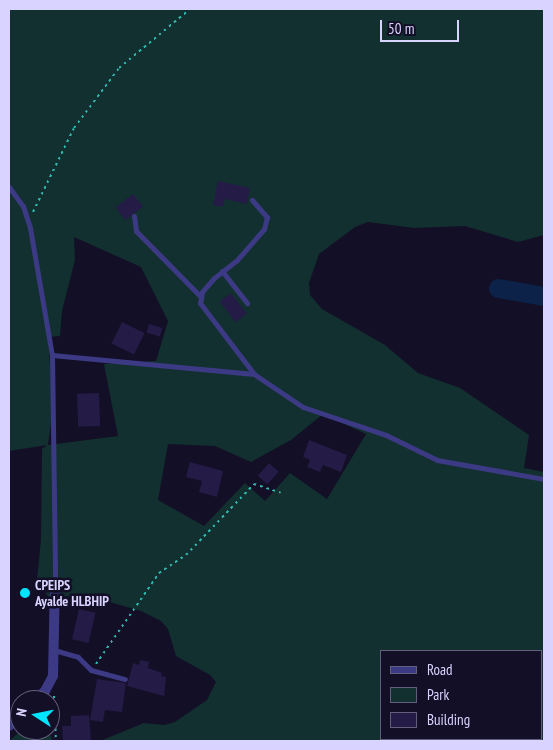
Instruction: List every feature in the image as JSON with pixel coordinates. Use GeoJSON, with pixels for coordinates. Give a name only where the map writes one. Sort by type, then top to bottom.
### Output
{"type":"FeatureCollection","features":[{"type":"Feature","properties":{"kind":"street"},"geometry":{"type":"LineString","coordinates":[[46,690],[53,676],[55,584]]}},
{"type":"Feature","properties":{"kind":"lane"},"geometry":{"type":"LineString","coordinates":[[9,187],[23,206],[28,224],[52,355],[55,584]]}},
{"type":"Feature","properties":{"kind":"lane"},"geometry":{"type":"LineString","coordinates":[[252,200],[267,216],[264,228],[254,243],[208,285],[201,297],[200,303],[254,374],[303,407],[386,435],[437,460],[544,479]]}},
{"type":"Feature","properties":{"kind":"lane"},"geometry":{"type":"LineString","coordinates":[[134,216],[136,231],[201,297]]}},
{"type":"Feature","properties":{"kind":"lane"},"geometry":{"type":"LineString","coordinates":[[222,271],[247,303]]}},
{"type":"Feature","properties":{"kind":"lane"},"geometry":{"type":"LineString","coordinates":[[52,355],[254,374]]}},
{"type":"Feature","properties":{"kind":"lane"},"geometry":{"type":"LineString","coordinates":[[54,650],[78,657],[92,670],[125,679]]}},
{"type":"Feature","properties":{"kind":"path"},"geometry":{"type":"LineString","coordinates":[[28,224],[74,128],[119,68],[190,9]]}},
{"type":"Feature","properties":{"kind":"path"},"geometry":{"type":"LineString","coordinates":[[92,670],[159,572],[186,555],[254,484],[281,493]]}},
{"type":"Feature","properties":{"kind":"green space"},"geometry":{"type":"Polygon","coordinates":[[[9,9],[544,9],[544,235],[518,242],[465,226],[414,228],[368,222],[355,227],[319,254],[309,283],[310,295],[322,309],[385,345],[418,373],[460,388],[529,435],[524,468],[544,472],[544,741],[100,741],[144,723],[164,725],[175,722],[207,700],[216,682],[210,675],[176,656],[168,629],[161,621],[141,611],[92,597],[65,596],[53,604],[37,580],[41,540],[42,449],[47,445],[9,451],[9,9]],[[74,237],[75,260],[62,311],[60,336],[48,337],[53,408],[48,445],[118,436],[104,364],[156,361],[168,321],[141,267],[74,237]],[[323,414],[291,440],[251,462],[215,446],[168,444],[158,500],[204,526],[245,483],[265,501],[290,473],[327,499],[366,434],[323,414]]]}},
{"type":"Feature","properties":{"kind":"green space"},"geometry":{"type":"Polygon","coordinates":[[[53,740],[53,741],[9,741],[53,740]]]}},
{"type":"Feature","properties":{"kind":"building"},"geometry":{"type":"Polygon","coordinates":[[[218,181],[250,188],[247,204],[225,199],[223,207],[213,205],[218,181]]]}},
{"type":"Feature","properties":{"kind":"building"},"geometry":{"type":"Polygon","coordinates":[[[133,194],[143,207],[126,220],[116,208],[133,194]]]}},
{"type":"Feature","properties":{"kind":"building"},"geometry":{"type":"Polygon","coordinates":[[[231,293],[247,314],[235,322],[220,301],[231,293]]]}},
{"type":"Feature","properties":{"kind":"building"},"geometry":{"type":"Polygon","coordinates":[[[122,322],[144,333],[134,355],[111,344],[122,322]]]}},
{"type":"Feature","properties":{"kind":"building"},"geometry":{"type":"Polygon","coordinates":[[[149,324],[162,328],[160,337],[146,333],[149,324]]]}},
{"type":"Feature","properties":{"kind":"building"},"geometry":{"type":"Polygon","coordinates":[[[99,393],[100,426],[78,427],[77,394],[99,393]]]}},
{"type":"Feature","properties":{"kind":"building"},"geometry":{"type":"Polygon","coordinates":[[[309,440],[347,455],[341,472],[323,465],[320,472],[307,467],[310,460],[303,457],[309,440]]]}},
{"type":"Feature","properties":{"kind":"building"},"geometry":{"type":"Polygon","coordinates":[[[190,462],[223,471],[217,497],[199,492],[202,481],[186,477],[190,462]]]}},
{"type":"Feature","properties":{"kind":"building"},"geometry":{"type":"Polygon","coordinates":[[[269,463],[279,472],[267,484],[258,476],[269,463]]]}},
{"type":"Feature","properties":{"kind":"building"},"geometry":{"type":"Polygon","coordinates":[[[79,609],[96,613],[89,643],[72,639],[79,609]]]}},
{"type":"Feature","properties":{"kind":"building"},"geometry":{"type":"Polygon","coordinates":[[[140,660],[149,662],[148,668],[162,673],[161,676],[166,677],[164,696],[127,686],[133,663],[139,665],[140,660]]]}},
{"type":"Feature","properties":{"kind":"building"},"geometry":{"type":"Polygon","coordinates":[[[97,679],[126,683],[122,712],[105,710],[103,722],[90,720],[97,679]]]}},
{"type":"Feature","properties":{"kind":"building"},"geometry":{"type":"Polygon","coordinates":[[[89,715],[91,741],[63,741],[62,726],[71,726],[71,716],[89,715]]]}},
{"type":"Feature","properties":{"kind":"waterway"},"geometry":{"type":"LineString","coordinates":[[498,288],[544,296]]}},
{"type":"Feature","properties":{"kind":"place","name":"CPEIPS Ayalde HLBHIP"},"geometry":{"type":"Point","coordinates":[25,593]}}]}
